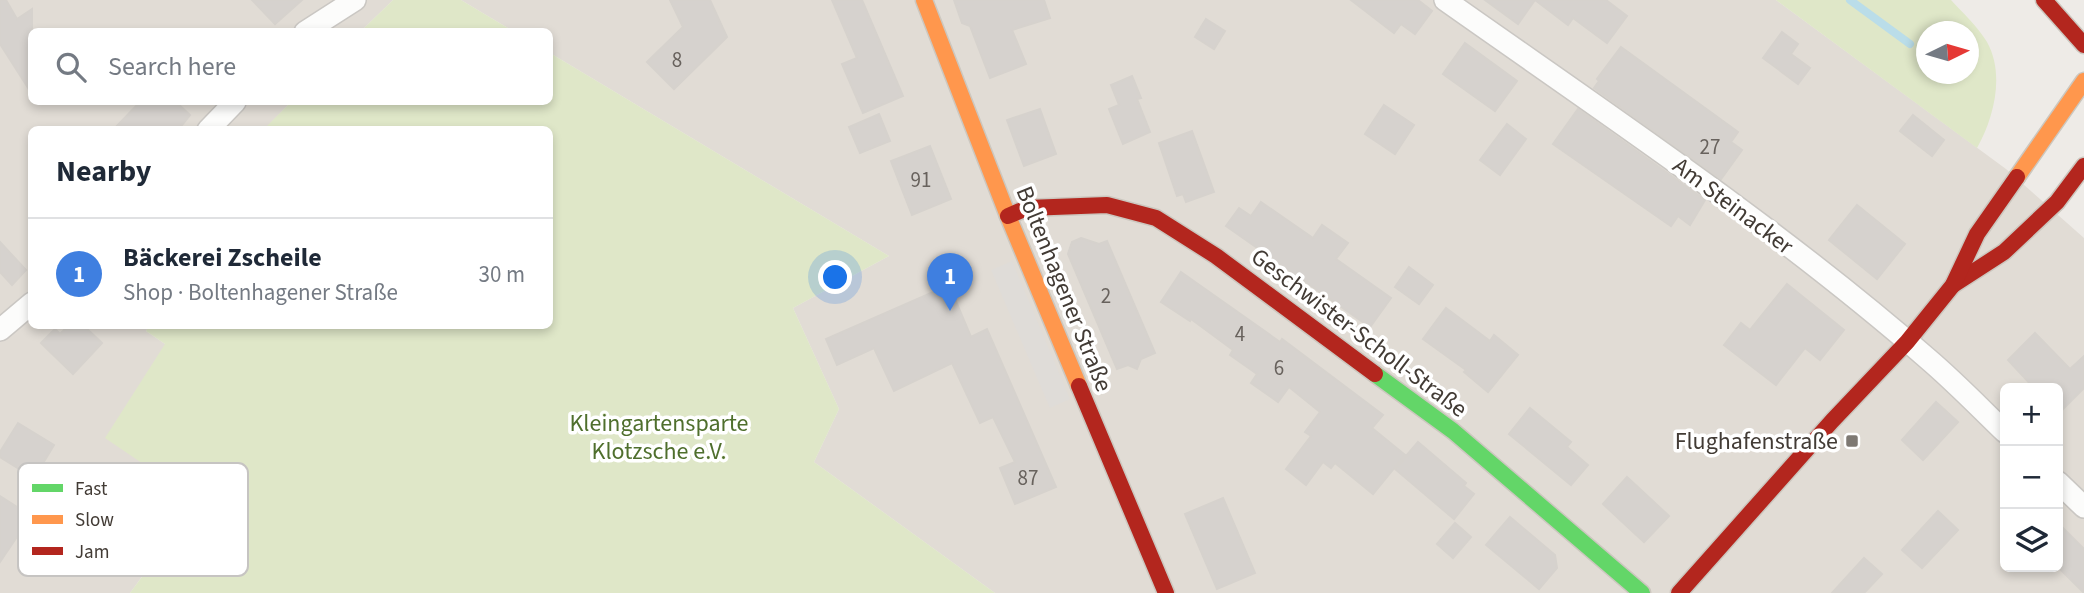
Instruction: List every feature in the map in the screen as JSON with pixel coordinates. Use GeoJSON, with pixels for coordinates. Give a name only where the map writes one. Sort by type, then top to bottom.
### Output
{"type":"FeatureCollection","features":[{"type":"Feature","properties":{"kind":"street"},"geometry":{"type":"LineString","coordinates":[[311,28],[355,0]]}},
{"type":"Feature","properties":{"kind":"street","name":"Boltenhagener Straße"},"geometry":{"type":"LineString","coordinates":[[924,0],[1009,216],[1166,593]]}},
{"type":"Feature","properties":{"kind":"street","name":"Am Steinacker"},"geometry":{"type":"LineString","coordinates":[[1445,0],[1722,196],[1882,320],[2000,427]]}},
{"type":"Feature","properties":{"kind":"street"},"geometry":{"type":"LineString","coordinates":[[2043,0],[2084,45]]}},
{"type":"Feature","properties":{"kind":"street"},"geometry":{"type":"LineString","coordinates":[[1679,593],[1832,421],[1907,342],[1953,285],[1977,234],[2084,81]]}},
{"type":"Feature","properties":{"kind":"street"},"geometry":{"type":"LineString","coordinates":[[212,126],[232,105]]}},
{"type":"Feature","properties":{"kind":"street"},"geometry":{"type":"LineString","coordinates":[[1953,285],[2004,251],[2057,202],[2084,166]]}},
{"type":"Feature","properties":{"kind":"street","name":"Geschwister-Scholl-Straße"},"geometry":{"type":"LineString","coordinates":[[1009,216],[1027,208],[1108,205],[1156,218],[1216,256],[1453,431],[1642,593]]}},
{"type":"Feature","properties":{"kind":"street"},"geometry":{"type":"LineString","coordinates":[[0,330],[28,306]]}},
{"type":"Feature","properties":{"kind":"street"},"geometry":{"type":"LineString","coordinates":[[2063,487],[2084,507]]}},
{"type":"Feature","properties":{"kind":"shaded area"},"geometry":{"type":"Polygon","coordinates":[[[0,0],[393,0],[364,28],[28,28],[28,105],[288,105],[268,126],[28,126],[28,329],[147,329],[146,331],[165,344],[190,463],[18,463],[18,576],[142,576],[130,593],[0,593],[0,0]]]}},
{"type":"Feature","properties":{"kind":"shaded area"},"geometry":{"type":"Polygon","coordinates":[[[461,0],[1776,0],[2006,169],[2084,238],[2084,593],[995,593],[814,462],[839,409],[793,308],[889,256],[553,55],[553,28],[508,28],[461,0]]]}},
{"type":"Feature","properties":{"kind":"shaded area"},"geometry":{"type":"Polygon","coordinates":[[[1012,261],[1070,399],[1050,408],[991,270],[1012,261]]]}},
{"type":"Feature","properties":{"kind":"green space"},"geometry":{"type":"Polygon","coordinates":[[[393,0],[461,0],[508,28],[364,28],[393,0]]]}},
{"type":"Feature","properties":{"kind":"green space"},"geometry":{"type":"Polygon","coordinates":[[[1776,0],[1951,0],[1971,21],[1916,21],[1916,84],[1979,84],[1979,31],[1992,55],[1996,82],[1992,110],[1977,148],[1776,0]]]}},
{"type":"Feature","properties":{"kind":"green space","name":"Kleingartensparte Klotzsche e.V."},"geometry":{"type":"Polygon","coordinates":[[[553,55],[889,256],[793,308],[839,409],[814,462],[995,593],[130,593],[143,576],[248,576],[248,463],[142,463],[105,438],[165,344],[146,331],[147,329],[553,329],[553,126],[267,126],[288,105],[553,105],[553,55]]]}},
{"type":"Feature","properties":{"kind":"building"},"geometry":{"type":"Polygon","coordinates":[[[0,0],[6,0],[17,19],[32,9],[32,28],[28,28],[28,88],[0,44],[0,0]]]}},
{"type":"Feature","properties":{"kind":"building"},"geometry":{"type":"Polygon","coordinates":[[[252,0],[302,0],[275,24],[252,0]]]}},
{"type":"Feature","properties":{"kind":"building"},"geometry":{"type":"Polygon","coordinates":[[[670,0],[710,0],[727,37],[674,89],[647,62],[683,27],[670,0]]]}},
{"type":"Feature","properties":{"kind":"building"},"geometry":{"type":"Polygon","coordinates":[[[832,0],[862,0],[903,96],[863,113],[842,64],[857,58],[832,0]]]}},
{"type":"Feature","properties":{"kind":"building"},"geometry":{"type":"Polygon","coordinates":[[[954,0],[1044,0],[1050,18],[1012,30],[1026,64],[990,78],[970,26],[962,23],[954,0]]]}},
{"type":"Feature","properties":{"kind":"building"},"geometry":{"type":"Polygon","coordinates":[[[1351,0],[1418,0],[1432,11],[1415,34],[1401,24],[1394,33],[1351,0]]]}},
{"type":"Feature","properties":{"kind":"building"},"geometry":{"type":"Polygon","coordinates":[[[1485,0],[1535,0],[1518,24],[1485,0]]]}},
{"type":"Feature","properties":{"kind":"building"},"geometry":{"type":"Polygon","coordinates":[[[1535,0],[1606,0],[1627,16],[1607,43],[1573,18],[1568,25],[1535,0]]]}},
{"type":"Feature","properties":{"kind":"building"},"geometry":{"type":"Polygon","coordinates":[[[1206,19],[1225,31],[1214,49],[1195,37],[1206,19]]]}},
{"type":"Feature","properties":{"kind":"building"},"geometry":{"type":"Polygon","coordinates":[[[1782,32],[1798,44],[1791,54],[1810,68],[1798,84],[1763,58],[1782,32]]]}},
{"type":"Feature","properties":{"kind":"building"},"geometry":{"type":"Polygon","coordinates":[[[1465,43],[1517,81],[1495,111],[1443,74],[1465,43]]]}},
{"type":"Feature","properties":{"kind":"building"},"geometry":{"type":"Polygon","coordinates":[[[1621,47],[1738,132],[1731,142],[1742,150],[1721,179],[1594,88],[1599,81],[1597,79],[1621,47]]]}},
{"type":"Feature","properties":{"kind":"building"},"geometry":{"type":"Polygon","coordinates":[[[1132,76],[1141,98],[1137,99],[1150,132],[1123,144],[1109,109],[1119,105],[1111,85],[1132,76]]]}},
{"type":"Feature","properties":{"kind":"building"},"geometry":{"type":"Polygon","coordinates":[[[137,105],[179,105],[190,115],[181,126],[117,126],[137,105]]]}},
{"type":"Feature","properties":{"kind":"building"},"geometry":{"type":"Polygon","coordinates":[[[1384,105],[1414,125],[1395,154],[1365,134],[1384,105]]]}},
{"type":"Feature","properties":{"kind":"building"},"geometry":{"type":"Polygon","coordinates":[[[1040,109],[1056,154],[1024,166],[1007,120],[1040,109]]]}},
{"type":"Feature","properties":{"kind":"building"},"geometry":{"type":"Polygon","coordinates":[[[1578,109],[1705,200],[1690,225],[1678,216],[1671,226],[1553,144],[1578,109]]]}},
{"type":"Feature","properties":{"kind":"building"},"geometry":{"type":"Polygon","coordinates":[[[879,114],[890,141],[860,153],[849,127],[879,114]]]}},
{"type":"Feature","properties":{"kind":"building"},"geometry":{"type":"Polygon","coordinates":[[[1913,115],[1944,140],[1932,156],[1900,131],[1913,115]]]}},
{"type":"Feature","properties":{"kind":"building"},"geometry":{"type":"Polygon","coordinates":[[[1507,124],[1526,139],[1500,175],[1480,160],[1507,124]]]}},
{"type":"Feature","properties":{"kind":"building"},"geometry":{"type":"Polygon","coordinates":[[[1192,131],[1214,192],[1186,202],[1183,194],[1177,196],[1159,143],[1192,131]]]}},
{"type":"Feature","properties":{"kind":"building"},"geometry":{"type":"Polygon","coordinates":[[[930,146],[951,199],[912,215],[891,161],[930,146]]]}},
{"type":"Feature","properties":{"kind":"building"},"geometry":{"type":"Polygon","coordinates":[[[1261,202],[1313,238],[1322,225],[1348,243],[1336,259],[1391,298],[1370,327],[1226,226],[1239,208],[1251,216],[1261,202]]]}},
{"type":"Feature","properties":{"kind":"building"},"geometry":{"type":"Polygon","coordinates":[[[1857,205],[1905,244],[1877,279],[1829,240],[1857,205]]]}},
{"type":"Feature","properties":{"kind":"building"},"geometry":{"type":"Polygon","coordinates":[[[1081,238],[1099,244],[1107,241],[1155,353],[1141,359],[1137,369],[1128,365],[1117,369],[1068,254],[1072,242],[1081,238]]]}},
{"type":"Feature","properties":{"kind":"building"},"geometry":{"type":"Polygon","coordinates":[[[0,242],[26,270],[12,285],[0,272],[0,242]]]}},
{"type":"Feature","properties":{"kind":"building"},"geometry":{"type":"Polygon","coordinates":[[[1409,267],[1433,285],[1419,304],[1395,287],[1409,267]]]}},
{"type":"Feature","properties":{"kind":"building"},"geometry":{"type":"Polygon","coordinates":[[[1181,272],[1280,342],[1282,339],[1383,415],[1372,428],[1405,455],[1373,494],[1335,463],[1331,468],[1323,462],[1306,485],[1286,469],[1311,436],[1305,432],[1320,412],[1289,387],[1278,402],[1251,383],[1257,374],[1230,355],[1233,350],[1191,319],[1190,321],[1161,302],[1181,272]]]}},
{"type":"Feature","properties":{"kind":"building"},"geometry":{"type":"Polygon","coordinates":[[[1787,284],[1844,330],[1820,360],[1805,348],[1776,385],[1724,345],[1741,323],[1750,330],[1787,284]]]}},
{"type":"Feature","properties":{"kind":"building"},"geometry":{"type":"Polygon","coordinates":[[[949,285],[971,337],[987,329],[1056,487],[1015,504],[1000,468],[1015,462],[993,417],[980,423],[952,363],[894,391],[874,348],[837,365],[826,339],[949,285]]]}},
{"type":"Feature","properties":{"kind":"building"},"geometry":{"type":"Polygon","coordinates":[[[1446,308],[1490,341],[1494,335],[1518,355],[1488,392],[1464,372],[1466,370],[1423,339],[1446,308]]]}},
{"type":"Feature","properties":{"kind":"building"},"geometry":{"type":"Polygon","coordinates":[[[55,329],[60,334],[65,329],[87,329],[102,343],[73,374],[41,343],[55,329]]]}},
{"type":"Feature","properties":{"kind":"building"},"geometry":{"type":"Polygon","coordinates":[[[2035,333],[2070,369],[2084,356],[2084,388],[2063,409],[2063,383],[2029,383],[2008,360],[2035,333]]]}},
{"type":"Feature","properties":{"kind":"building"},"geometry":{"type":"Polygon","coordinates":[[[1936,402],[1958,422],[1923,460],[1902,440],[1936,402]]]}},
{"type":"Feature","properties":{"kind":"building"},"geometry":{"type":"Polygon","coordinates":[[[1530,408],[1571,442],[1567,447],[1588,465],[1571,485],[1509,434],[1530,408]]]}},
{"type":"Feature","properties":{"kind":"building"},"geometry":{"type":"Polygon","coordinates":[[[18,423],[54,445],[43,463],[18,463],[18,468],[0,457],[0,452],[18,423]]]}},
{"type":"Feature","properties":{"kind":"building"},"geometry":{"type":"Polygon","coordinates":[[[1418,442],[1466,483],[1464,486],[1474,494],[1454,519],[1395,469],[1418,442]]]}},
{"type":"Feature","properties":{"kind":"building"},"geometry":{"type":"Polygon","coordinates":[[[1627,477],[1669,516],[1644,542],[1603,504],[1627,477]]]}},
{"type":"Feature","properties":{"kind":"building"},"geometry":{"type":"Polygon","coordinates":[[[0,496],[18,508],[18,535],[0,562],[0,496]]]}},
{"type":"Feature","properties":{"kind":"building"},"geometry":{"type":"Polygon","coordinates":[[[1223,498],[1255,573],[1217,589],[1185,514],[1223,498]]]}},
{"type":"Feature","properties":{"kind":"building"},"geometry":{"type":"Polygon","coordinates":[[[1938,511],[1958,530],[1922,568],[1902,550],[1938,511]]]}},
{"type":"Feature","properties":{"kind":"building"},"geometry":{"type":"Polygon","coordinates":[[[1510,517],[1555,555],[1557,568],[1539,589],[1486,545],[1510,517]]]}},
{"type":"Feature","properties":{"kind":"building"},"geometry":{"type":"Polygon","coordinates":[[[1455,523],[1471,537],[1453,558],[1437,544],[1455,523]]]}},
{"type":"Feature","properties":{"kind":"building"},"geometry":{"type":"Polygon","coordinates":[[[2063,528],[2084,549],[2084,593],[2063,572],[2063,528]]]}},
{"type":"Feature","properties":{"kind":"building"},"geometry":{"type":"Polygon","coordinates":[[[1864,558],[1882,574],[1864,593],[1832,593],[1864,558]]]}},
{"type":"Feature","properties":{"kind":"waterway"},"geometry":{"type":"LineString","coordinates":[[1850,0],[1910,44]]}},
{"type":"Feature","properties":{"kind":"traffic: fast"},"geometry":{"type":"LineString","coordinates":[[1375,374],[1453,431],[1642,593]]}},
{"type":"Feature","properties":{"kind":"traffic: slow"},"geometry":{"type":"LineString","coordinates":[[924,0],[1008,216],[1079,386]]}},
{"type":"Feature","properties":{"kind":"traffic: slow"},"geometry":{"type":"LineString","coordinates":[[2017,177],[2084,81]]}},
{"type":"Feature","properties":{"kind":"traffic: jam"},"geometry":{"type":"LineString","coordinates":[[2044,0],[2084,45]]}},
{"type":"Feature","properties":{"kind":"traffic: jam"},"geometry":{"type":"LineString","coordinates":[[1953,285],[2004,252],[2057,202],[2084,166]]}},
{"type":"Feature","properties":{"kind":"traffic: jam"},"geometry":{"type":"LineString","coordinates":[[1679,593],[1832,421],[1907,342],[1953,285],[1977,234],[2017,177]]}},
{"type":"Feature","properties":{"kind":"traffic: jam"},"geometry":{"type":"LineString","coordinates":[[1008,216],[1027,208],[1107,205],[1156,218],[1216,256],[1375,374]]}},
{"type":"Feature","properties":{"kind":"traffic: jam"},"geometry":{"type":"LineString","coordinates":[[1079,386],[1166,593]]}},
{"type":"Feature","properties":{"kind":"place","name":"Bäckerei Zscheile"},"geometry":{"type":"Point","coordinates":[950,311]}},
{"type":"Feature","properties":{"kind":"place","name":"Flughafenstraße"},"geometry":{"type":"Point","coordinates":[1852,441]}}]}
